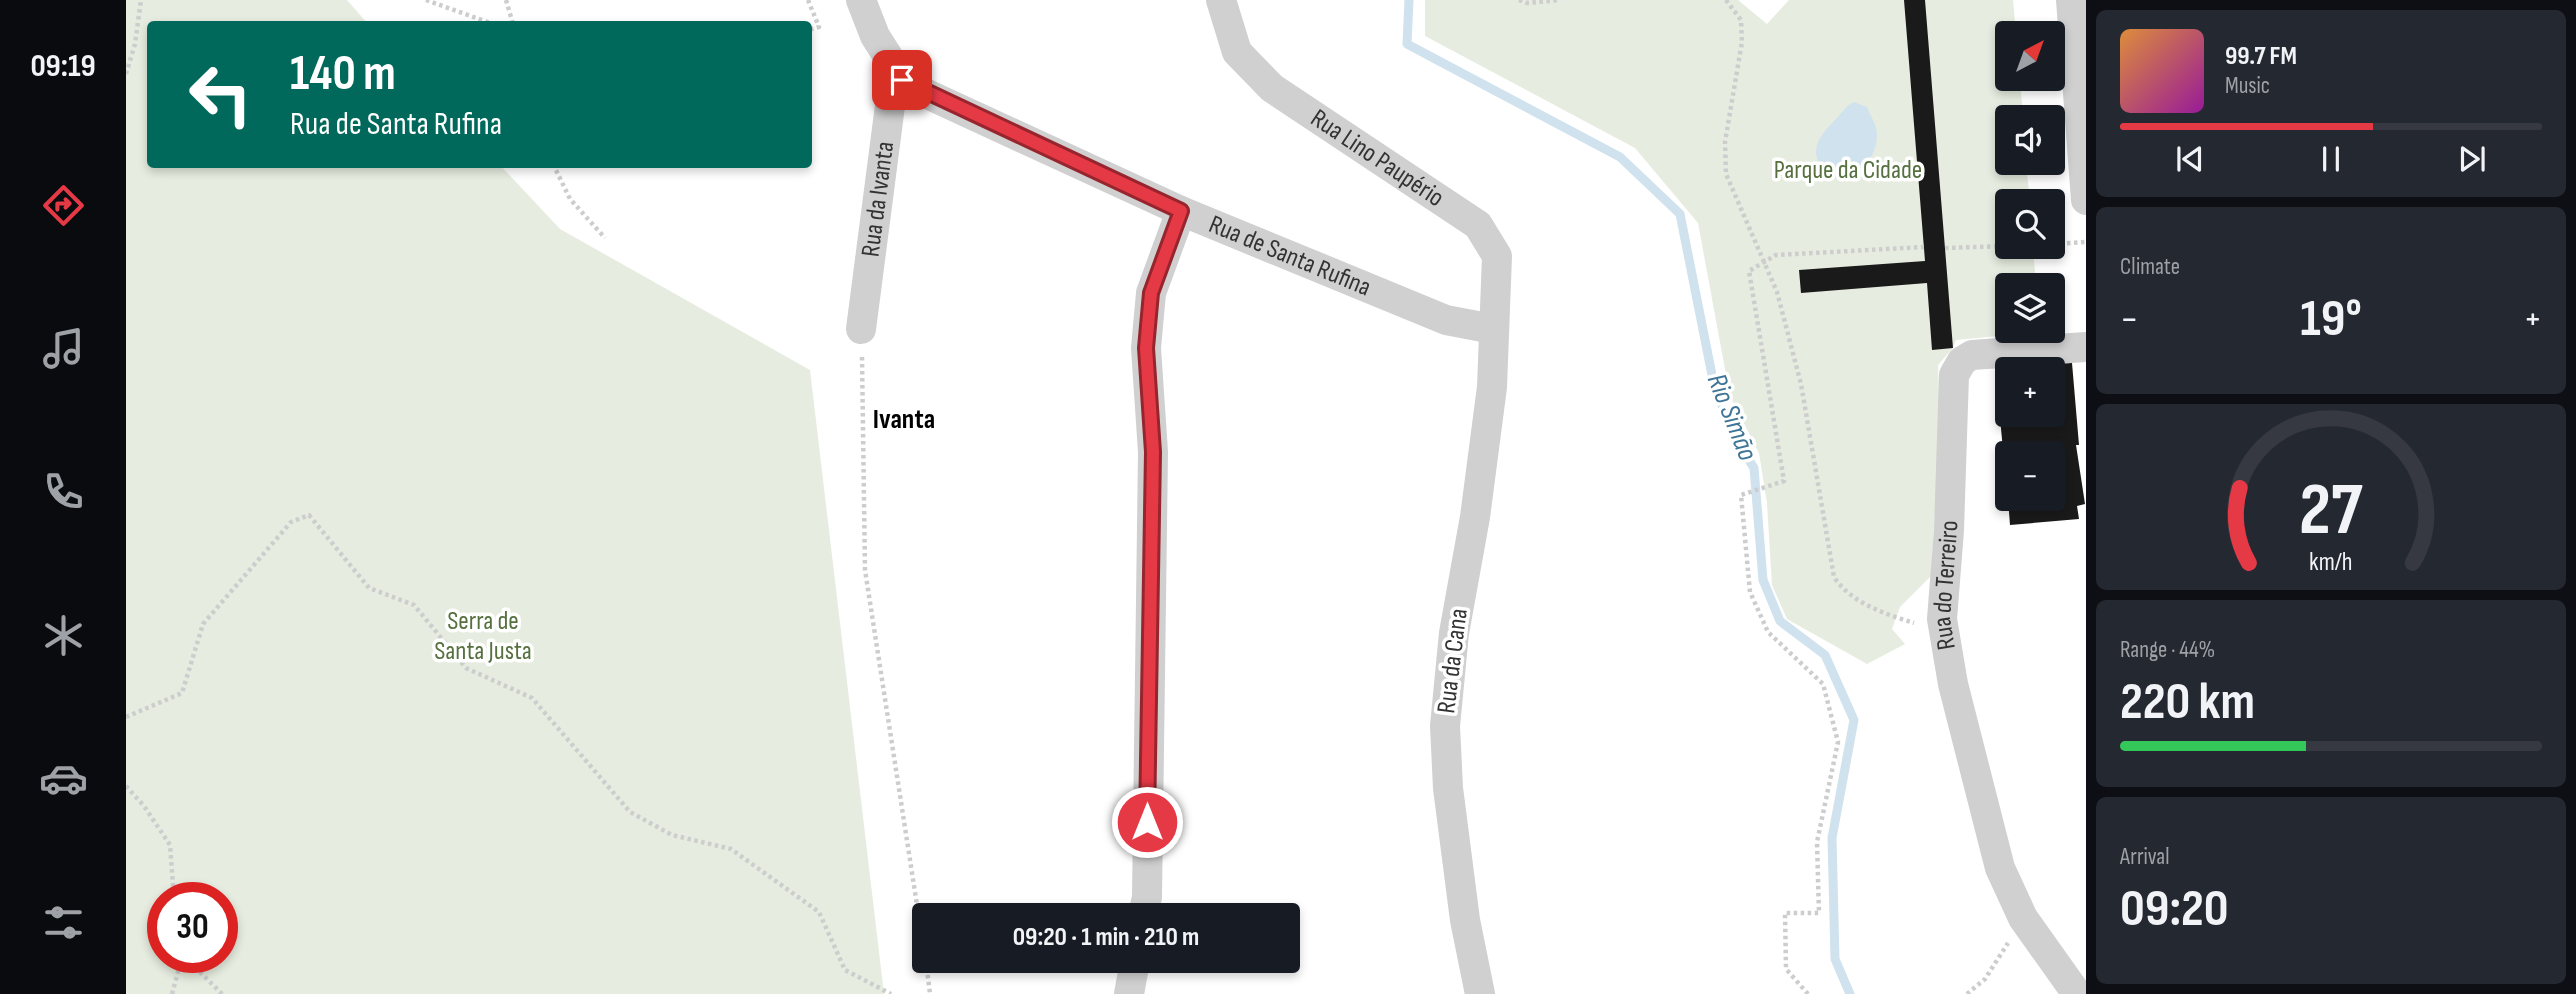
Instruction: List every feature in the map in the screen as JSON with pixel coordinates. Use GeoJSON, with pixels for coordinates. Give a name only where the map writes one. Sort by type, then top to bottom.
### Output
{"type":"FeatureCollection","features":[{"type":"Feature","properties":{"kind":"street"},"geometry":{"type":"LineString","coordinates":[[861,0],[875,36],[902,80]]}},
{"type":"Feature","properties":{"kind":"street","name":"Rua Lino Paupério"},"geometry":{"type":"LineString","coordinates":[[1221,0],[1237,52],[1272,88],[1478,225],[1497,256],[1493,329]]}},
{"type":"Feature","properties":{"kind":"street"},"geometry":{"type":"LineString","coordinates":[[2071,0],[2086,201]]}},
{"type":"Feature","properties":{"kind":"street","name":"Rua de Santa Rufina"},"geometry":{"type":"LineString","coordinates":[[902,80],[1181,211],[1446,320],[1493,329]]}},
{"type":"Feature","properties":{"kind":"street","name":"Rua da Ivanta"},"geometry":{"type":"LineString","coordinates":[[861,329],[891,98],[902,80]]}},
{"type":"Feature","properties":{"kind":"street"},"geometry":{"type":"LineString","coordinates":[[1146,903],[1153,452],[1146,348],[1151,293],[1181,211]]}},
{"type":"Feature","properties":{"kind":"street","name":"Rua da Cana"},"geometry":{"type":"LineString","coordinates":[[1480,994],[1463,907],[1448,788],[1445,726],[1454,633],[1475,517],[1492,387],[1493,329]]}},
{"type":"Feature","properties":{"kind":"street","name":"Rua do Terreiro"},"geometry":{"type":"LineString","coordinates":[[2077,994],[2023,919],[2000,868],[1953,684],[1942,619],[1949,530],[1954,375],[1962,361],[1972,355],[2086,347]]}},
{"type":"Feature","properties":{"kind":"street"},"geometry":{"type":"LineString","coordinates":[[1129,994],[1133,973]]}},
{"type":"Feature","properties":{"kind":"path"},"geometry":{"type":"LineString","coordinates":[[126,74],[135,44],[141,0]]}},
{"type":"Feature","properties":{"kind":"path"},"geometry":{"type":"LineString","coordinates":[[426,0],[485,21]]}},
{"type":"Feature","properties":{"kind":"path"},"geometry":{"type":"LineString","coordinates":[[506,0],[512,21]]}},
{"type":"Feature","properties":{"kind":"path"},"geometry":{"type":"LineString","coordinates":[[808,0],[819,27],[812,29]]}},
{"type":"Feature","properties":{"kind":"path"},"geometry":{"type":"LineString","coordinates":[[1519,0],[1527,3],[1560,0]]}},
{"type":"Feature","properties":{"kind":"path"},"geometry":{"type":"LineString","coordinates":[[1726,0],[1741,20],[1742,42],[1725,142],[1726,174],[1762,263],[1777,292],[1801,384],[1834,577],[1842,589],[1871,608],[1944,634]]}},
{"type":"Feature","properties":{"kind":"path"},"geometry":{"type":"LineString","coordinates":[[555,168],[570,199],[605,238]]}},
{"type":"Feature","properties":{"kind":"path"},"geometry":{"type":"LineString","coordinates":[[2065,243],[2086,242]]}},
{"type":"Feature","properties":{"kind":"path"},"geometry":{"type":"LineString","coordinates":[[1945,248],[1995,246]]}},
{"type":"Feature","properties":{"kind":"path"},"geometry":{"type":"LineString","coordinates":[[1808,994],[1786,969],[1785,913],[1819,913],[1818,842],[1838,742],[1824,684],[1768,632],[1750,592],[1741,495],[1784,481],[1749,271],[1776,255],[1924,247]]}},
{"type":"Feature","properties":{"kind":"path"},"geometry":{"type":"LineString","coordinates":[[861,329],[865,570],[917,903]]}},
{"type":"Feature","properties":{"kind":"path"},"geometry":{"type":"LineString","coordinates":[[126,718],[182,693],[203,624],[291,522],[309,515],[369,588],[414,605],[466,668],[532,698],[630,812],[672,835],[731,849],[819,912],[845,970],[891,994]]}},
{"type":"Feature","properties":{"kind":"path"},"geometry":{"type":"LineString","coordinates":[[126,786],[144,806],[170,845],[173,882]]}},
{"type":"Feature","properties":{"kind":"path"},"geometry":{"type":"LineString","coordinates":[[1967,994],[1985,979],[2023,919]]}},
{"type":"Feature","properties":{"kind":"path"},"geometry":{"type":"LineString","coordinates":[[172,994],[178,973]]}},
{"type":"Feature","properties":{"kind":"path"},"geometry":{"type":"LineString","coordinates":[[200,973],[222,994]]}},
{"type":"Feature","properties":{"kind":"path"},"geometry":{"type":"LineString","coordinates":[[927,973],[930,994]]}},
{"type":"Feature","properties":{"kind":"green space","name":"Serra de Santa Justa"},"geometry":{"type":"Polygon","coordinates":[[[126,0],[347,0],[365,21],[147,21],[147,168],[503,168],[560,229],[810,370],[884,994],[126,994],[126,0]]]}},
{"type":"Feature","properties":{"kind":"green space","name":"Parque da Cidade"},"geometry":{"type":"Polygon","coordinates":[[[1425,0],[1738,0],[1767,24],[1789,0],[2013,0],[2015,21],[1995,21],[1995,91],[2021,91],[2022,105],[1995,105],[1995,175],[2027,175],[2029,189],[1995,189],[1995,259],[2034,259],[2035,273],[1995,273],[1995,336],[1956,340],[1953,348],[1938,365],[1940,431],[1931,576],[1900,607],[1892,629],[1905,644],[1867,664],[1787,619],[1772,585],[1767,503],[1759,453],[1730,396],[1698,223],[1635,148],[1425,36],[1425,0]]]}},
{"type":"Feature","properties":{"kind":"water"},"geometry":{"type":"Polygon","coordinates":[[[1854,102],[1867,107],[1877,133],[1877,141],[1871,157],[1860,170],[1838,179],[1820,164],[1816,149],[1823,134],[1845,108],[1854,102]]]}},
{"type":"Feature","properties":{"kind":"building"},"geometry":{"type":"Polygon","coordinates":[[[1904,0],[1925,0],[1953,348],[1932,350],[1927,283],[1801,293],[1799,270],[1925,261],[1904,0]]]}},
{"type":"Feature","properties":{"kind":"building"},"geometry":{"type":"Polygon","coordinates":[[[2065,363],[2072,363],[2079,445],[2076,445],[2085,504],[2077,506],[2079,519],[2010,525],[2009,511],[2065,511],[2065,441],[2002,441],[2001,427],[2065,427],[2065,363]]]}},
{"type":"Feature","properties":{"kind":"waterway","name":"Rio Simão"},"geometry":{"type":"LineString","coordinates":[[1409,0],[1407,44],[1620,157],[1680,214],[1714,385],[1735,438],[1754,468],[1763,580],[1780,621],[1825,655],[1854,720],[1832,838],[1835,959],[1850,994]]}},
{"type":"Feature","properties":{"kind":"district","name":"Ivanta"},"geometry":{"type":"Point","coordinates":[904,419]}},
{"type":"Feature","properties":{"kind":"route"},"geometry":{"type":"LineString","coordinates":[[902,80],[1181,211],[1151,293],[1146,348],[1153,452],[1147,822]]}}]}
